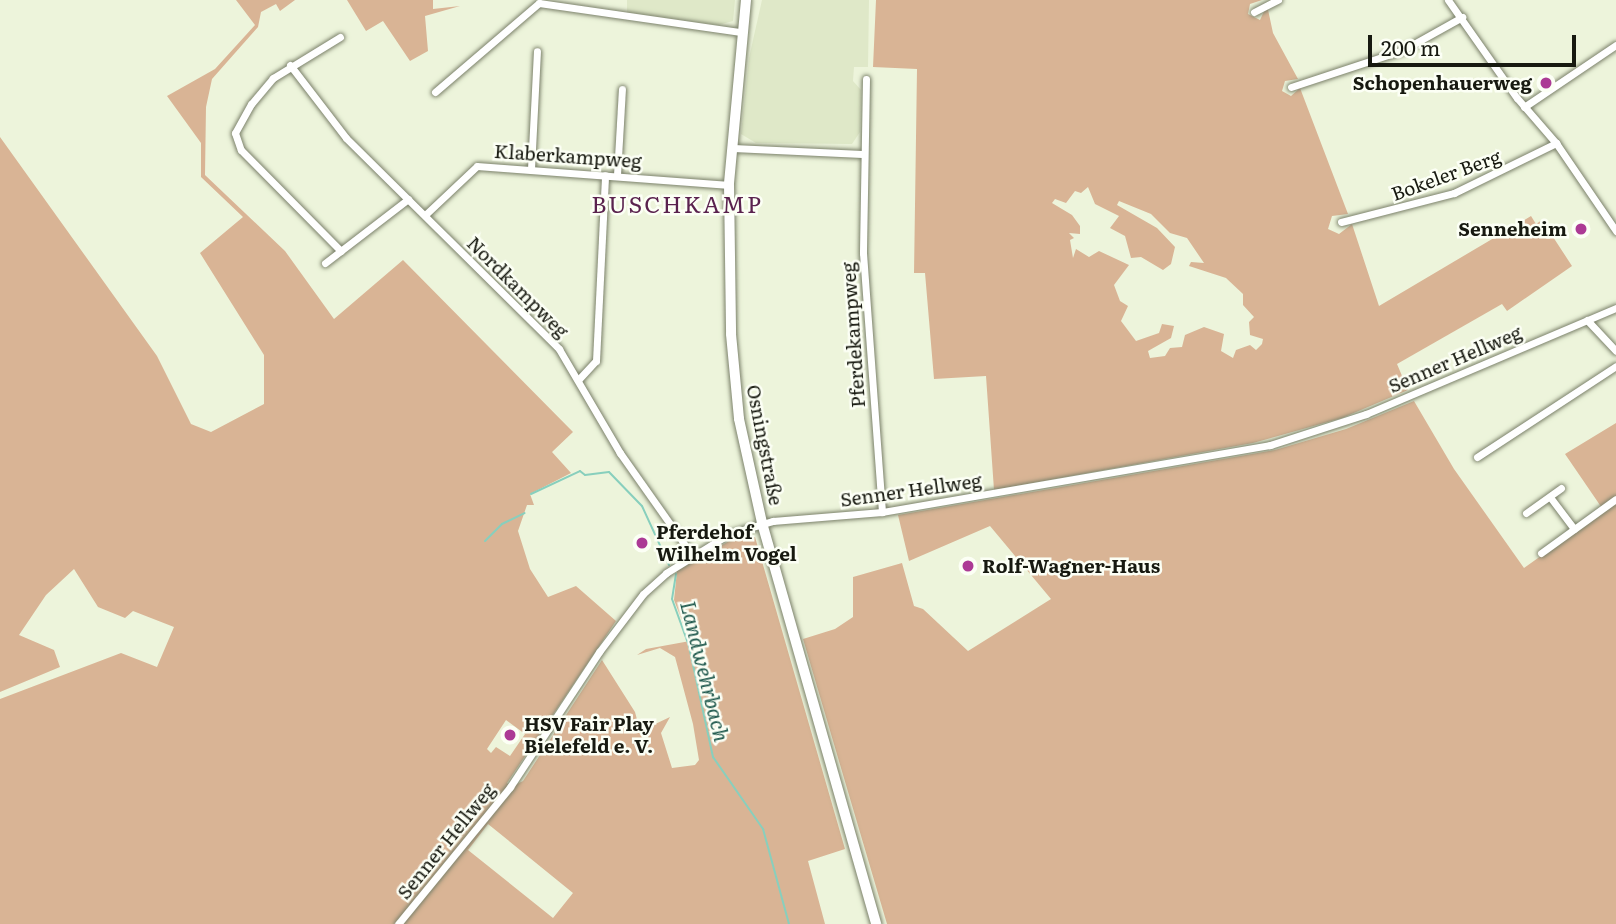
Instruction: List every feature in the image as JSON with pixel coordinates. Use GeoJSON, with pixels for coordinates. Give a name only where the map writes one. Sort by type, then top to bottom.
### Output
{"type":"FeatureCollection","features":[{"type":"Feature","properties":{"kind":"main road","name":"Osningstraße"},"geometry":{"type":"LineString","coordinates":[[746,0],[730,148],[729,185],[732,365],[742,437],[762,523],[876,924]]}},
{"type":"Feature","properties":{"kind":"street"},"geometry":{"type":"LineString","coordinates":[[1254,12],[1278,0]]}},
{"type":"Feature","properties":{"kind":"street"},"geometry":{"type":"LineString","coordinates":[[1448,0],[1524,107],[1556,143],[1615,229]]}},
{"type":"Feature","properties":{"kind":"street"},"geometry":{"type":"LineString","coordinates":[[435,92],[539,3],[741,32]]}},
{"type":"Feature","properties":{"kind":"street"},"geometry":{"type":"LineString","coordinates":[[1292,87],[1404,50],[1462,17]]}},
{"type":"Feature","properties":{"kind":"street"},"geometry":{"type":"LineString","coordinates":[[340,37],[290,65],[251,104],[239,122],[235,142],[341,251]]}},
{"type":"Feature","properties":{"kind":"street"},"geometry":{"type":"LineString","coordinates":[[1524,107],[1616,45]]}},
{"type":"Feature","properties":{"kind":"street"},"geometry":{"type":"LineString","coordinates":[[531,169],[537,51]]}},
{"type":"Feature","properties":{"kind":"street","name":"Nordkampweg"},"geometry":{"type":"LineString","coordinates":[[290,65],[338,129],[552,341],[620,453],[692,555]]}},
{"type":"Feature","properties":{"kind":"street","name":"Pferdekampweg"},"geometry":{"type":"LineString","coordinates":[[866,79],[864,276],[882,512]]}},
{"type":"Feature","properties":{"kind":"street"},"geometry":{"type":"LineString","coordinates":[[617,176],[622,89]]}},
{"type":"Feature","properties":{"kind":"street","name":"Bokeler Berg"},"geometry":{"type":"LineString","coordinates":[[1341,222],[1454,193],[1556,143]]}},
{"type":"Feature","properties":{"kind":"street"},"geometry":{"type":"LineString","coordinates":[[730,148],[864,155]]}},
{"type":"Feature","properties":{"kind":"street","name":"Klaberkampweg"},"geometry":{"type":"LineString","coordinates":[[425,215],[477,166],[729,185]]}},
{"type":"Feature","properties":{"kind":"street"},"geometry":{"type":"LineString","coordinates":[[578,380],[596,361],[605,175]]}},
{"type":"Feature","properties":{"kind":"street"},"geometry":{"type":"LineString","coordinates":[[325,263],[408,199]]}},
{"type":"Feature","properties":{"kind":"street","name":"Senner Hellweg"},"geometry":{"type":"LineString","coordinates":[[398,924],[510,787],[637,601],[657,580],[692,555],[729,534],[762,523],[882,512],[1069,482],[1321,432],[1616,308]]}},
{"type":"Feature","properties":{"kind":"street"},"geometry":{"type":"LineString","coordinates":[[1587,320],[1616,351]]}},
{"type":"Feature","properties":{"kind":"street"},"geometry":{"type":"LineString","coordinates":[[1477,457],[1616,366]]}},
{"type":"Feature","properties":{"kind":"street"},"geometry":{"type":"LineString","coordinates":[[1527,513],[1562,488]]}},
{"type":"Feature","properties":{"kind":"street"},"geometry":{"type":"LineString","coordinates":[[1550,497],[1574,529]]}},
{"type":"Feature","properties":{"kind":"street"},"geometry":{"type":"LineString","coordinates":[[1541,553],[1616,499]]}},
{"type":"Feature","properties":{"kind":"shaded area"},"geometry":{"type":"Polygon","coordinates":[[[236,0],[295,0],[280,11],[276,4],[261,12],[258,27],[212,79],[206,107],[205,175],[285,251],[334,319],[403,260],[573,432],[552,452],[571,473],[530,494],[534,505],[527,505],[518,531],[530,569],[548,597],[576,586],[616,621],[507,783],[511,787],[523,781],[602,660],[635,712],[644,746],[650,744],[647,732],[651,726],[670,717],[661,733],[672,768],[695,765],[699,760],[693,724],[675,657],[660,648],[637,655],[646,649],[690,641],[674,600],[677,571],[736,537],[755,537],[845,849],[808,861],[825,924],[0,924],[0,699],[121,653],[157,667],[174,627],[133,611],[125,618],[98,607],[74,569],[46,595],[19,635],[54,650],[60,667],[0,692],[0,137],[157,356],[191,424],[211,432],[264,404],[264,355],[200,253],[243,217],[201,177],[201,143],[167,96],[215,69],[255,25],[236,0]],[[506,720],[487,749],[491,753],[496,747],[510,756],[525,734],[506,720]],[[488,824],[468,850],[553,918],[573,893],[488,824]]]}},
{"type":"Feature","properties":{"kind":"shaded area"},"geometry":{"type":"Polygon","coordinates":[[[347,0],[433,0],[433,9],[460,6],[425,16],[428,51],[410,61],[383,21],[366,31],[347,0]]]}},
{"type":"Feature","properties":{"kind":"shaded area"},"geometry":{"type":"Polygon","coordinates":[[[627,0],[735,0],[733,21],[718,25],[627,13],[627,0]]]}},
{"type":"Feature","properties":{"kind":"shaded area"},"geometry":{"type":"Polygon","coordinates":[[[762,0],[869,0],[868,67],[854,67],[853,81],[861,90],[860,132],[852,144],[756,143],[741,134],[749,58],[762,0]]]}},
{"type":"Feature","properties":{"kind":"shaded area"},"geometry":{"type":"Polygon","coordinates":[[[876,0],[1262,0],[1250,4],[1248,14],[1260,20],[1267,5],[1273,33],[1298,79],[1285,81],[1282,91],[1291,96],[1300,88],[1348,214],[1332,216],[1328,229],[1339,234],[1352,224],[1379,306],[1531,216],[1536,224],[1542,220],[1572,266],[1507,311],[1502,304],[1397,364],[1408,390],[1342,418],[1253,443],[994,490],[986,376],[934,379],[925,273],[914,273],[917,69],[873,67],[876,0]],[[1088,187],[1081,193],[1075,191],[1066,203],[1055,199],[1052,203],[1072,215],[1080,226],[1080,234],[1069,233],[1074,238],[1070,240],[1073,258],[1076,249],[1089,257],[1099,251],[1129,265],[1114,285],[1120,301],[1128,306],[1121,321],[1136,341],[1159,333],[1162,324],[1174,326],[1171,338],[1148,351],[1150,358],[1165,356],[1170,348],[1182,347],[1185,335],[1204,327],[1224,334],[1221,351],[1233,358],[1236,350],[1250,345],[1256,350],[1262,344],[1263,339],[1250,335],[1249,322],[1254,317],[1243,305],[1243,294],[1226,278],[1189,266],[1191,262],[1204,263],[1187,238],[1170,233],[1151,214],[1119,201],[1117,205],[1157,228],[1175,247],[1171,264],[1163,270],[1141,257],[1131,258],[1125,236],[1110,228],[1119,216],[1095,204],[1088,187]]]}},
{"type":"Feature","properties":{"kind":"shaded area"},"geometry":{"type":"Polygon","coordinates":[[[1414,401],[1454,469],[1524,568],[1604,511],[1565,454],[1616,423],[1616,924],[887,924],[803,639],[835,629],[853,617],[853,577],[902,563],[914,606],[923,609],[968,651],[1051,599],[990,526],[909,561],[898,515],[1275,450],[1346,429],[1414,401]]]}},
{"type":"Feature","properties":{"kind":"waterway","name":"Landwehrbach"},"geometry":{"type":"LineString","coordinates":[[531,494],[580,471],[585,475],[609,472],[642,506],[669,565]]}},
{"type":"Feature","properties":{"kind":"waterway","name":"Landwehrbach"},"geometry":{"type":"LineString","coordinates":[[485,541],[502,524],[525,513]]}},
{"type":"Feature","properties":{"kind":"waterway","name":"Landwehrbach"},"geometry":{"type":"LineString","coordinates":[[676,574],[672,599],[689,646],[713,757],[763,829],[789,924]]}},
{"type":"Feature","properties":{"kind":"place","name":"Schopenhauerweg"},"geometry":{"type":"Point","coordinates":[1546,83]}},
{"type":"Feature","properties":{"kind":"place","name":"Senneheim"},"geometry":{"type":"Point","coordinates":[1581,229]}},
{"type":"Feature","properties":{"kind":"place","name":"Pferdehof Wilhelm Vogel"},"geometry":{"type":"Point","coordinates":[642,543]}},
{"type":"Feature","properties":{"kind":"place","name":"Rolf-Wagner-Haus"},"geometry":{"type":"Point","coordinates":[968,566]}},
{"type":"Feature","properties":{"kind":"place","name":"HSV Fair Play Bielefeld e. V."},"geometry":{"type":"Point","coordinates":[510,735]}},
{"type":"Feature","properties":{"kind":"district","name":"BUSCHKAMP"},"geometry":{"type":"Point","coordinates":[677,203]}}]}
